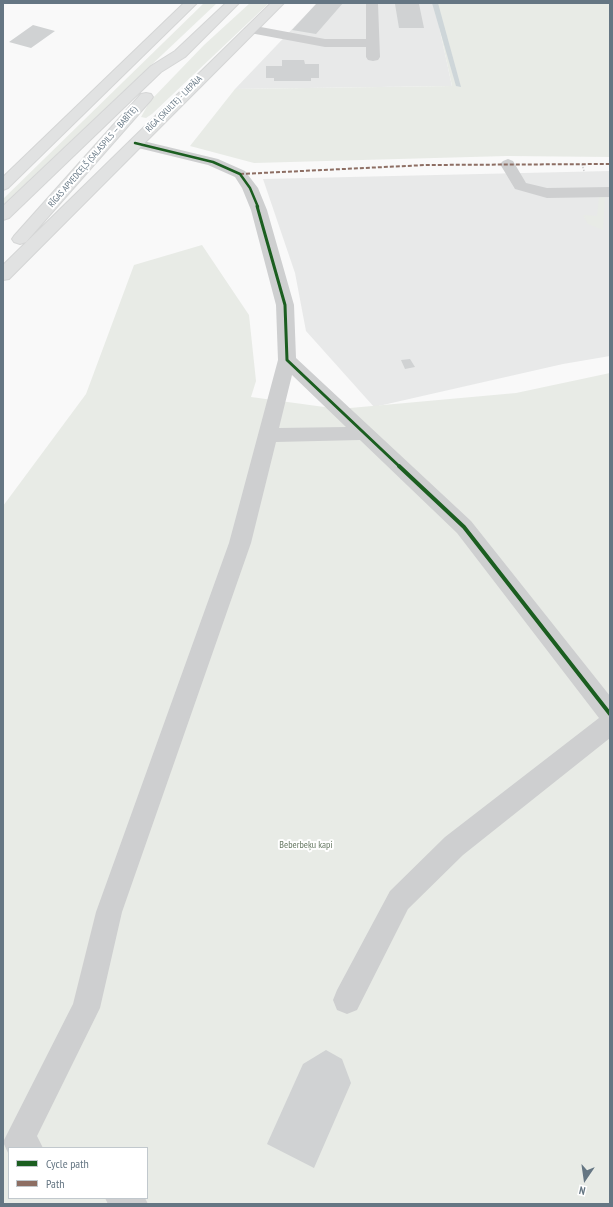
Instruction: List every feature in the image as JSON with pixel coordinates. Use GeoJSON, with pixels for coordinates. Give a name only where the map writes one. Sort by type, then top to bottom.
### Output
{"type":"FeatureCollection","features":[{"type":"Feature","properties":{"kind":"highway"},"geometry":{"type":"LineString","coordinates":[[3,185],[191,3]]}},
{"type":"Feature","properties":{"kind":"highway","name":"RĪGAS APVEDCEĻŠ (SALASPILS — BABĪTE)"},"geometry":{"type":"LineString","coordinates":[[3,215],[156,69],[180,54],[233,3]]}},
{"type":"Feature","properties":{"kind":"highway","name":"RĪGA (SKULTE) - LIEPĀJA"},"geometry":{"type":"LineString","coordinates":[[3,275],[250,29],[278,3]]}},
{"type":"Feature","properties":{"kind":"highway","name":"RĪGAS APVEDCEĻŠ (SALASPILS — BABĪTE)"},"geometry":{"type":"LineString","coordinates":[[3,258],[170,70],[180,54]]}},
{"type":"Feature","properties":{"kind":"street"},"geometry":{"type":"LineString","coordinates":[[372,4],[371,43],[373,58]]}},
{"type":"Feature","properties":{"kind":"street"},"geometry":{"type":"LineString","coordinates":[[250,29],[325,43],[371,43]]}},
{"type":"Feature","properties":{"kind":"street"},"geometry":{"type":"LineString","coordinates":[[26,1147],[18,1142],[86,1008],[109,912],[240,543],[287,360],[286,305],[259,210],[250,188],[240,174],[213,162],[135,143]]}},
{"type":"Feature","properties":{"kind":"street"},"geometry":{"type":"LineString","coordinates":[[508,164],[520,186],[547,193],[607,191]]}},
{"type":"Feature","properties":{"kind":"street"},"geometry":{"type":"LineString","coordinates":[[287,360],[464,527],[610,714]]}},
{"type":"Feature","properties":{"kind":"street"},"geometry":{"type":"LineString","coordinates":[[268,435],[365,433]]}},
{"type":"Feature","properties":{"kind":"street"},"geometry":{"type":"LineString","coordinates":[[347,1000],[399,900],[454,846],[610,724]]}},
{"type":"Feature","properties":{"kind":"street"},"geometry":{"type":"LineString","coordinates":[[123,1199],[132,1204]]}},
{"type":"Feature","properties":{"kind":"shaded area"},"geometry":{"type":"Polygon","coordinates":[[[317,3],[434,3],[452,86],[235,89],[317,3]]]}},
{"type":"Feature","properties":{"kind":"shaded area"},"geometry":{"type":"Polygon","coordinates":[[[610,171],[610,356],[563,364],[374,407],[306,331],[295,273],[263,179],[610,171]]]}},
{"type":"Feature","properties":{"kind":"green space"},"geometry":{"type":"Polygon","coordinates":[[[204,3],[217,3],[3,205],[3,199],[204,3]]]}},
{"type":"Feature","properties":{"kind":"green space"},"geometry":{"type":"Polygon","coordinates":[[[250,3],[269,3],[152,114],[146,118],[141,117],[150,101],[204,45],[250,3]]]}},
{"type":"Feature","properties":{"kind":"green space"},"geometry":{"type":"Polygon","coordinates":[[[434,3],[610,3],[610,157],[507,156],[254,163],[190,146],[235,89],[452,86],[434,3]]]}},
{"type":"Feature","properties":{"kind":"green space"},"geometry":{"type":"Polygon","coordinates":[[[599,197],[605,197],[603,230],[588,224],[583,215],[597,216],[599,197]]]}},
{"type":"Feature","properties":{"kind":"green space","name":"Beberbeķu kapi"},"geometry":{"type":"Polygon","coordinates":[[[202,245],[249,315],[256,381],[251,397],[339,409],[516,393],[610,373],[610,1204],[3,1204],[3,506],[86,394],[134,265],[202,245]]]}},
{"type":"Feature","properties":{"kind":"building"},"geometry":{"type":"Polygon","coordinates":[[[317,3],[343,3],[316,34],[292,30],[317,3]]]}},
{"type":"Feature","properties":{"kind":"building"},"geometry":{"type":"Polygon","coordinates":[[[395,4],[419,4],[424,28],[399,28],[395,4]]]}},
{"type":"Feature","properties":{"kind":"building"},"geometry":{"type":"Polygon","coordinates":[[[33,25],[55,31],[31,48],[9,42],[33,25]]]}},
{"type":"Feature","properties":{"kind":"building"},"geometry":{"type":"Polygon","coordinates":[[[282,60],[304,60],[305,64],[319,64],[319,78],[311,78],[311,81],[274,81],[274,78],[266,78],[266,66],[282,66],[282,60]]]}},
{"type":"Feature","properties":{"kind":"building"},"geometry":{"type":"Polygon","coordinates":[[[410,359],[415,367],[405,369],[401,360],[410,359]]]}},
{"type":"Feature","properties":{"kind":"building"},"geometry":{"type":"Polygon","coordinates":[[[326,1050],[342,1059],[351,1083],[314,1168],[267,1144],[303,1064],[326,1050]]]}},
{"type":"Feature","properties":{"kind":"waterway"},"geometry":{"type":"LineString","coordinates":[[435,3],[459,86]]}},
{"type":"Feature","properties":{"kind":"marked path"},"geometry":{"type":"LineString","coordinates":[[240,174],[426,165],[610,164]]}},
{"type":"Feature","properties":{"kind":"cycle path"},"geometry":{"type":"LineString","coordinates":[[135,143],[213,162],[240,174],[250,188],[259,210],[285,305],[287,360],[464,527],[610,714]]}}]}
